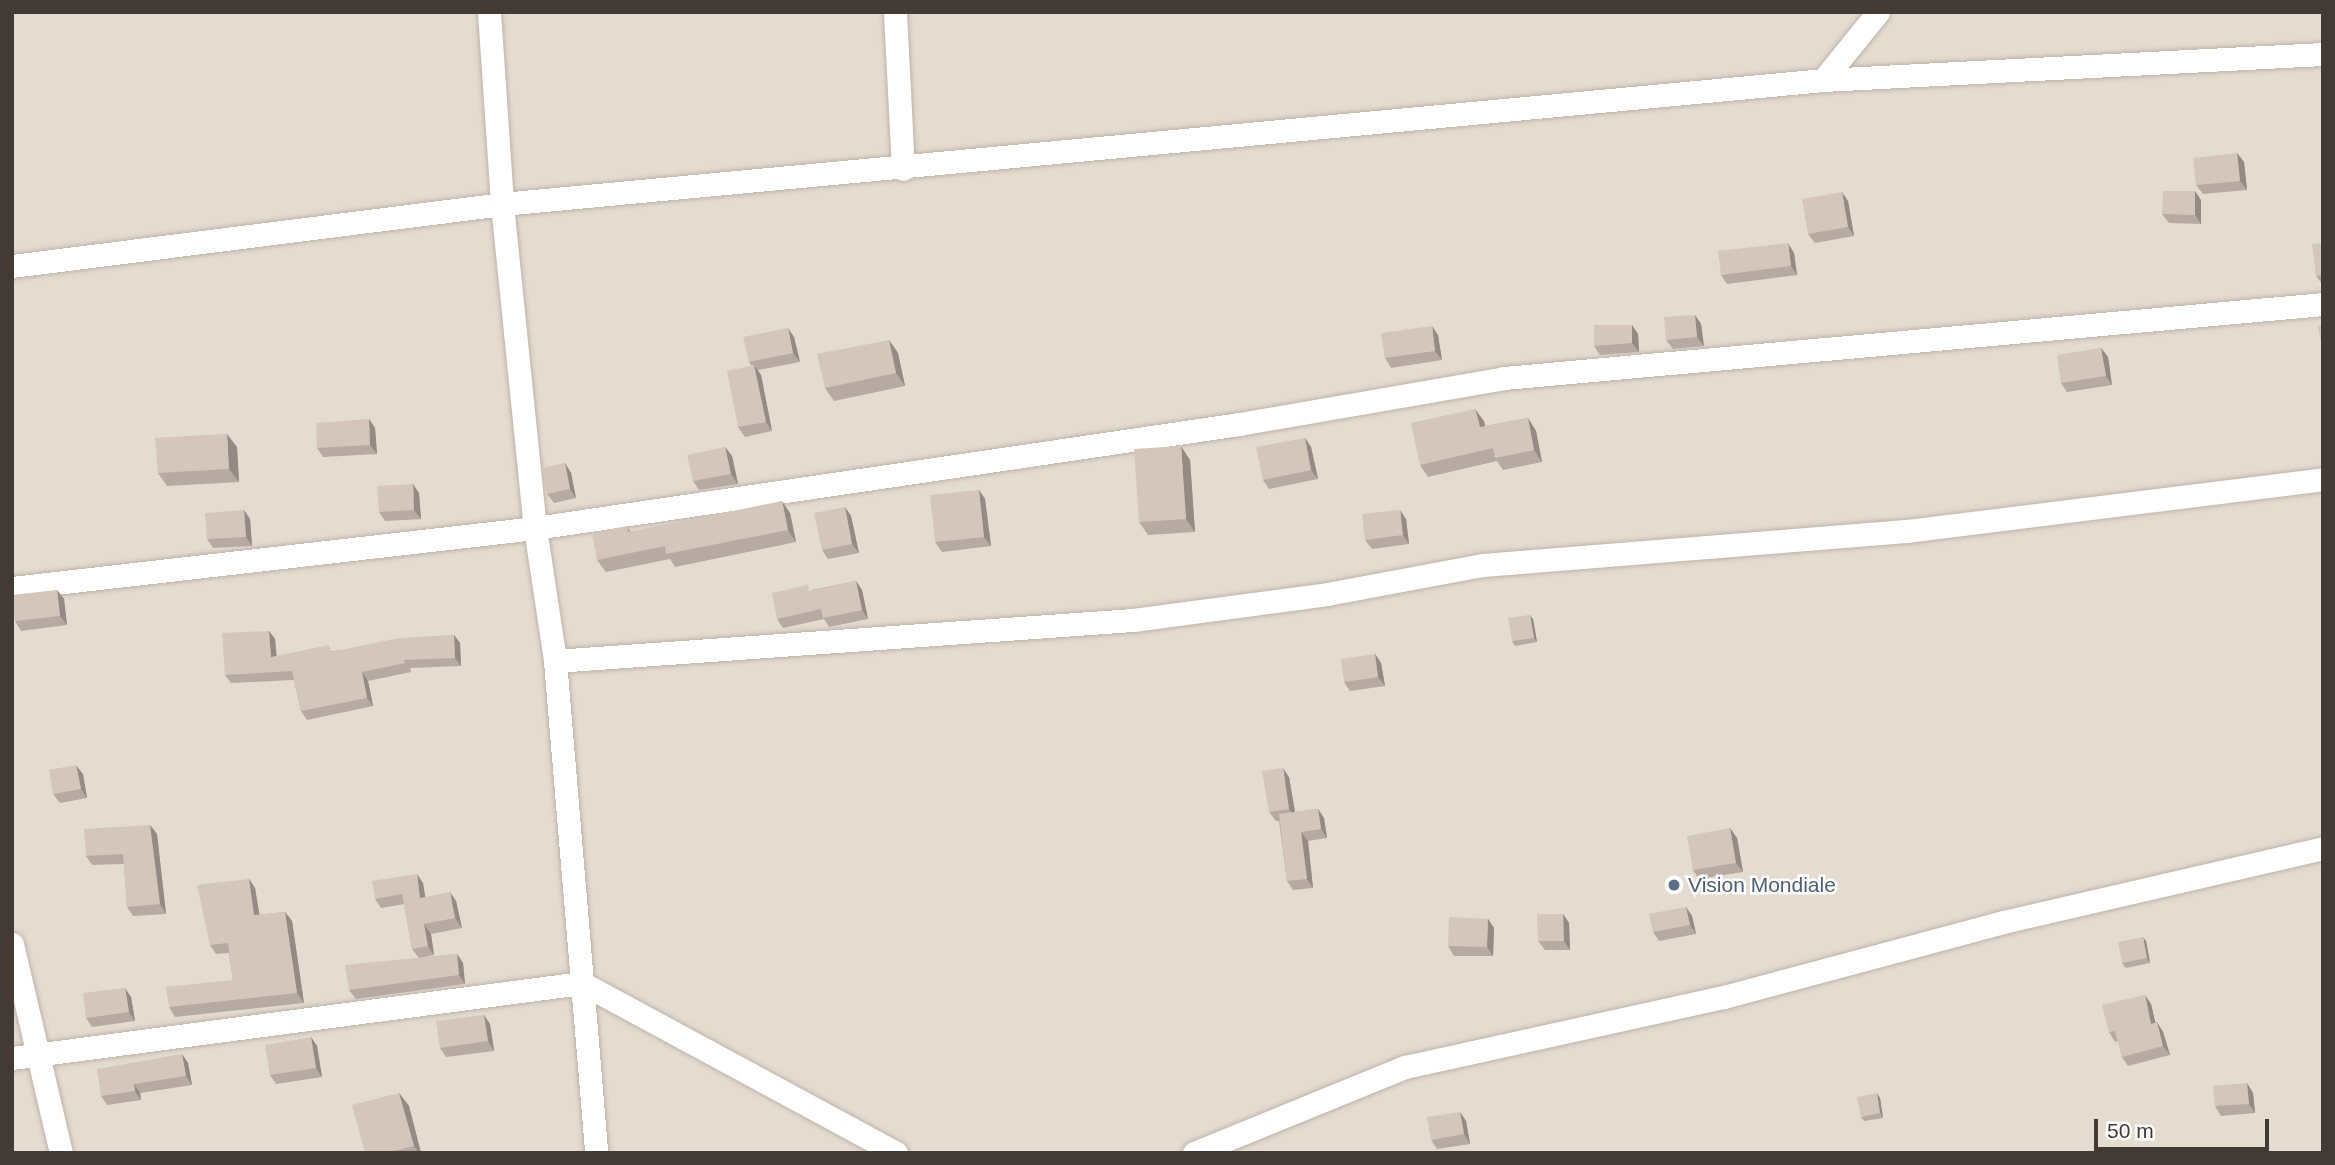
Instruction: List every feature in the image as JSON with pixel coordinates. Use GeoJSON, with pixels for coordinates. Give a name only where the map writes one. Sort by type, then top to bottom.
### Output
{"type":"FeatureCollection","features":[{"type":"Feature","properties":{"kind":"street"},"geometry":{"type":"LineString","coordinates":[[489,12],[502,204],[534,528],[555,661],[596,1153]]}},
{"type":"Feature","properties":{"kind":"street"},"geometry":{"type":"LineString","coordinates":[[895,12],[903,169]]}},
{"type":"Feature","properties":{"kind":"street"},"geometry":{"type":"LineString","coordinates":[[1823,80],[1878,12]]}},
{"type":"Feature","properties":{"kind":"street"},"geometry":{"type":"LineString","coordinates":[[12,266],[502,204],[903,169],[1823,80],[2323,54]]}},
{"type":"Feature","properties":{"kind":"street"},"geometry":{"type":"LineString","coordinates":[[12,588],[534,528],[1239,424],[1504,378],[2323,303]]}},
{"type":"Feature","properties":{"kind":"street"},"geometry":{"type":"LineString","coordinates":[[555,661],[1133,620],[1327,594],[1482,565],[1907,531],[2323,479]]}},
{"type":"Feature","properties":{"kind":"street"},"geometry":{"type":"LineString","coordinates":[[1194,1153],[1405,1067],[1711,1000],[2003,922],[2323,848]]}},
{"type":"Feature","properties":{"kind":"street"},"geometry":{"type":"LineString","coordinates":[[12,944],[61,1153]]}},
{"type":"Feature","properties":{"kind":"street"},"geometry":{"type":"LineString","coordinates":[[12,1058],[582,983],[896,1153]]}},
{"type":"Feature","properties":{"kind":"shaded area"},"geometry":{"type":"Polygon","coordinates":[[[12,12],[2323,12],[2323,1153],[12,1153],[12,12]]]}},
{"type":"Feature","properties":{"kind":"building"},"geometry":{"type":"Polygon","coordinates":[[[2237,153],[2240,181],[2196,185],[2193,158],[2237,153]]]}},
{"type":"Feature","properties":{"kind":"building"},"geometry":{"type":"Polygon","coordinates":[[[2163,191],[2195,191],[2195,215],[2162,214],[2163,191]]]}},
{"type":"Feature","properties":{"kind":"building"},"geometry":{"type":"Polygon","coordinates":[[[1842,192],[1848,227],[1808,234],[1802,199],[1842,192]]]}},
{"type":"Feature","properties":{"kind":"building"},"geometry":{"type":"Polygon","coordinates":[[[1788,243],[1791,266],[1721,275],[1718,251],[1788,243]]]}},
{"type":"Feature","properties":{"kind":"building"},"geometry":{"type":"Polygon","coordinates":[[[2323,243],[2323,275],[2316,276],[2312,244],[2323,243]]]}},
{"type":"Feature","properties":{"kind":"building"},"geometry":{"type":"Polygon","coordinates":[[[1695,315],[1697,337],[1666,340],[1664,317],[1695,315]]]}},
{"type":"Feature","properties":{"kind":"building"},"geometry":{"type":"Polygon","coordinates":[[[1594,325],[1632,325],[1632,343],[1594,346],[1594,325]]]}},
{"type":"Feature","properties":{"kind":"building"},"geometry":{"type":"Polygon","coordinates":[[[2323,325],[2323,349],[2322,349],[2318,326],[2323,325]]]}},
{"type":"Feature","properties":{"kind":"building"},"geometry":{"type":"Polygon","coordinates":[[[1432,326],[1435,351],[1385,358],[1381,333],[1432,326]]]}},
{"type":"Feature","properties":{"kind":"building"},"geometry":{"type":"Polygon","coordinates":[[[788,328],[793,353],[749,362],[743,337],[788,328]]]}},
{"type":"Feature","properties":{"kind":"building"},"geometry":{"type":"Polygon","coordinates":[[[889,340],[896,373],[825,388],[817,354],[889,340]]]}},
{"type":"Feature","properties":{"kind":"building"},"geometry":{"type":"Polygon","coordinates":[[[2101,348],[2106,376],[2061,383],[2057,355],[2101,348]]]}},
{"type":"Feature","properties":{"kind":"building"},"geometry":{"type":"Polygon","coordinates":[[[754,365],[766,422],[738,427],[727,371],[754,365]]]}},
{"type":"Feature","properties":{"kind":"building"},"geometry":{"type":"Polygon","coordinates":[[[1475,409],[1480,427],[1528,418],[1534,450],[1495,458],[1493,448],[1420,465],[1411,423],[1475,409]]]}},
{"type":"Feature","properties":{"kind":"building"},"geometry":{"type":"Polygon","coordinates":[[[369,419],[370,445],[317,448],[316,423],[369,419]]]}},
{"type":"Feature","properties":{"kind":"building"},"geometry":{"type":"Polygon","coordinates":[[[227,434],[229,469],[158,473],[155,438],[227,434]]]}},
{"type":"Feature","properties":{"kind":"building"},"geometry":{"type":"Polygon","coordinates":[[[1305,438],[1311,470],[1263,480],[1256,447],[1305,438]]]}},
{"type":"Feature","properties":{"kind":"building"},"geometry":{"type":"Polygon","coordinates":[[[1181,446],[1186,519],[1139,522],[1134,449],[1181,446]]]}},
{"type":"Feature","properties":{"kind":"building"},"geometry":{"type":"Polygon","coordinates":[[[725,447],[731,474],[693,481],[687,455],[725,447]]]}},
{"type":"Feature","properties":{"kind":"building"},"geometry":{"type":"Polygon","coordinates":[[[565,463],[570,489],[547,494],[542,468],[565,463]]]}},
{"type":"Feature","properties":{"kind":"building"},"geometry":{"type":"Polygon","coordinates":[[[413,484],[414,510],[379,512],[377,486],[413,484]]]}},
{"type":"Feature","properties":{"kind":"building"},"geometry":{"type":"Polygon","coordinates":[[[979,490],[984,537],[935,542],[930,495],[979,490]]]}},
{"type":"Feature","properties":{"kind":"building"},"geometry":{"type":"Polygon","coordinates":[[[782,501],[788,530],[666,554],[665,546],[597,560],[592,533],[627,526],[628,532],[782,501]]]}},
{"type":"Feature","properties":{"kind":"building"},"geometry":{"type":"Polygon","coordinates":[[[845,507],[852,544],[822,550],[814,513],[845,507]]]}},
{"type":"Feature","properties":{"kind":"building"},"geometry":{"type":"Polygon","coordinates":[[[244,510],[246,537],[207,539],[205,513],[244,510]]]}},
{"type":"Feature","properties":{"kind":"building"},"geometry":{"type":"Polygon","coordinates":[[[1400,510],[1403,535],[1365,540],[1362,514],[1400,510]]]}},
{"type":"Feature","properties":{"kind":"building"},"geometry":{"type":"Polygon","coordinates":[[[856,581],[862,610],[823,618],[821,609],[777,619],[772,593],[808,585],[809,591],[856,581]]]}},
{"type":"Feature","properties":{"kind":"building"},"geometry":{"type":"Polygon","coordinates":[[[57,590],[60,616],[15,621],[12,595],[57,590]]]}},
{"type":"Feature","properties":{"kind":"building"},"geometry":{"type":"Polygon","coordinates":[[[1530,615],[1534,638],[1512,641],[1508,618],[1530,615]]]}},
{"type":"Feature","properties":{"kind":"building"},"geometry":{"type":"Polygon","coordinates":[[[269,631],[271,657],[329,645],[331,652],[399,638],[454,635],[455,658],[404,660],[405,663],[362,672],[367,698],[301,711],[292,671],[225,675],[222,633],[269,631]]]}},
{"type":"Feature","properties":{"kind":"building"},"geometry":{"type":"Polygon","coordinates":[[[1375,654],[1378,677],[1344,682],[1341,659],[1375,654]]]}},
{"type":"Feature","properties":{"kind":"building"},"geometry":{"type":"Polygon","coordinates":[[[76,765],[81,789],[53,794],[49,770],[76,765]]]}},
{"type":"Feature","properties":{"kind":"building"},"geometry":{"type":"Polygon","coordinates":[[[1283,768],[1289,809],[1269,812],[1262,771],[1283,768]]]}},
{"type":"Feature","properties":{"kind":"building"},"geometry":{"type":"Polygon","coordinates":[[[1318,809],[1321,829],[1301,832],[1307,879],[1287,881],[1279,814],[1318,809]]]}},
{"type":"Feature","properties":{"kind":"building"},"geometry":{"type":"Polygon","coordinates":[[[150,825],[160,904],[127,907],[123,854],[86,856],[84,829],[150,825]]]}},
{"type":"Feature","properties":{"kind":"building"},"geometry":{"type":"Polygon","coordinates":[[[1730,828],[1736,863],[1693,870],[1687,836],[1730,828]]]}},
{"type":"Feature","properties":{"kind":"building"},"geometry":{"type":"Polygon","coordinates":[[[417,874],[420,898],[450,892],[455,918],[424,924],[428,946],[412,949],[402,894],[375,899],[372,881],[417,874]]]}},
{"type":"Feature","properties":{"kind":"building"},"geometry":{"type":"Polygon","coordinates":[[[249,879],[254,915],[285,912],[297,993],[169,1007],[166,987],[233,980],[228,943],[210,945],[197,885],[249,879]]]}},
{"type":"Feature","properties":{"kind":"building"},"geometry":{"type":"Polygon","coordinates":[[[1686,907],[1690,925],[1653,932],[1649,914],[1686,907]]]}},
{"type":"Feature","properties":{"kind":"building"},"geometry":{"type":"Polygon","coordinates":[[[1537,914],[1563,914],[1564,941],[1538,941],[1537,914]]]}},
{"type":"Feature","properties":{"kind":"building"},"geometry":{"type":"Polygon","coordinates":[[[1449,917],[1488,919],[1487,947],[1448,946],[1449,917]]]}},
{"type":"Feature","properties":{"kind":"building"},"geometry":{"type":"Polygon","coordinates":[[[2143,937],[2147,958],[2122,963],[2118,942],[2143,937]]]}},
{"type":"Feature","properties":{"kind":"building"},"geometry":{"type":"Polygon","coordinates":[[[457,954],[459,975],[349,990],[345,965],[457,954]]]}},
{"type":"Feature","properties":{"kind":"building"},"geometry":{"type":"Polygon","coordinates":[[[125,988],[129,1012],[86,1018],[83,993],[125,988]]]}},
{"type":"Feature","properties":{"kind":"building"},"geometry":{"type":"Polygon","coordinates":[[[2145,995],[2151,1024],[2157,1022],[2163,1046],[2122,1057],[2115,1031],[2109,1032],[2102,1005],[2145,995]]]}},
{"type":"Feature","properties":{"kind":"building"},"geometry":{"type":"Polygon","coordinates":[[[484,1015],[488,1041],[440,1048],[436,1021],[484,1015]]]}},
{"type":"Feature","properties":{"kind":"building"},"geometry":{"type":"Polygon","coordinates":[[[311,1037],[316,1068],[270,1075],[265,1045],[311,1037]]]}},
{"type":"Feature","properties":{"kind":"building"},"geometry":{"type":"Polygon","coordinates":[[[182,1054],[186,1076],[134,1084],[135,1091],[101,1096],[97,1069],[182,1054]]]}},
{"type":"Feature","properties":{"kind":"building"},"geometry":{"type":"Polygon","coordinates":[[[2247,1083],[2249,1104],[2215,1106],[2213,1086],[2247,1083]]]}},
{"type":"Feature","properties":{"kind":"building"},"geometry":{"type":"Polygon","coordinates":[[[399,1093],[414,1146],[386,1153],[365,1153],[352,1105],[399,1093]]]}},
{"type":"Feature","properties":{"kind":"building"},"geometry":{"type":"Polygon","coordinates":[[[1877,1093],[1880,1113],[1861,1117],[1857,1097],[1877,1093]]]}},
{"type":"Feature","properties":{"kind":"building"},"geometry":{"type":"Polygon","coordinates":[[[1460,1112],[1464,1134],[1431,1140],[1427,1117],[1460,1112]]]}},
{"type":"Feature","properties":{"kind":"place","name":"Vision Mondiale"},"geometry":{"type":"Point","coordinates":[1674,885]}}]}
